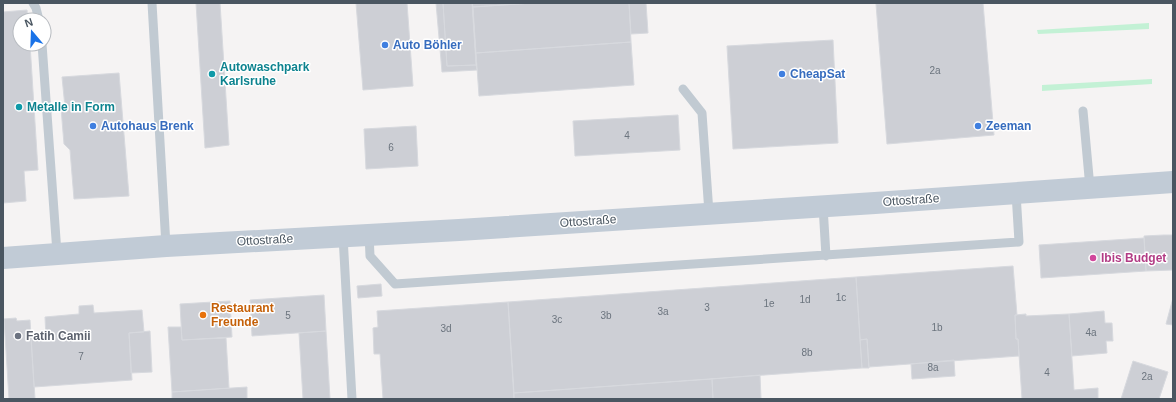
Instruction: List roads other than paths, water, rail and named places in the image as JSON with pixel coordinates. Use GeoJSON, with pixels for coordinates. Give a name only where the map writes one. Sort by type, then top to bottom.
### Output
{"type":"FeatureCollection","features":[{"type":"Feature","properties":{"kind":"main road","name":"Ottostraße"},"geometry":{"type":"LineString","coordinates":[[3,258],[166,246],[459,230],[1173,182]]}},
{"type":"Feature","properties":{"kind":"lane"},"geometry":{"type":"LineString","coordinates":[[32,3],[37,12]]}},
{"type":"Feature","properties":{"kind":"lane"},"geometry":{"type":"LineString","coordinates":[[152,3],[166,246]]}},
{"type":"Feature","properties":{"kind":"lane"},"geometry":{"type":"LineString","coordinates":[[43,52],[58,253]]}},
{"type":"Feature","properties":{"kind":"lane"},"geometry":{"type":"LineString","coordinates":[[683,89],[702,113],[709,213]]}},
{"type":"Feature","properties":{"kind":"lane"},"geometry":{"type":"LineString","coordinates":[[1083,111],[1090,188]]}},
{"type":"Feature","properties":{"kind":"lane"},"geometry":{"type":"LineString","coordinates":[[369,234],[370,256],[395,284],[1019,242],[1016,193]]}},
{"type":"Feature","properties":{"kind":"lane"},"geometry":{"type":"LineString","coordinates":[[823,206],[826,256]]}},
{"type":"Feature","properties":{"kind":"lane"},"geometry":{"type":"LineString","coordinates":[[343,236],[352,399]]}},
{"type":"Feature","properties":{"kind":"place","name":"Auto Böhler"},"geometry":{"type":"Point","coordinates":[385,45]}},
{"type":"Feature","properties":{"kind":"place","name":"Autowaschpark Karlsruhe"},"geometry":{"type":"Point","coordinates":[212,74]}},
{"type":"Feature","properties":{"kind":"place","name":"CheapSat"},"geometry":{"type":"Point","coordinates":[782,74]}},
{"type":"Feature","properties":{"kind":"place","name":"Metalle in Form"},"geometry":{"type":"Point","coordinates":[19,107]}},
{"type":"Feature","properties":{"kind":"place","name":"Autohaus Brenk"},"geometry":{"type":"Point","coordinates":[93,126]}},
{"type":"Feature","properties":{"kind":"place","name":"Zeeman"},"geometry":{"type":"Point","coordinates":[978,126]}},
{"type":"Feature","properties":{"kind":"place","name":"Ibis Budget"},"geometry":{"type":"Point","coordinates":[1093,258]}},
{"type":"Feature","properties":{"kind":"place","name":"Restaurant Freunde"},"geometry":{"type":"Point","coordinates":[203,315]}},
{"type":"Feature","properties":{"kind":"place","name":"Fatih Camii"},"geometry":{"type":"Point","coordinates":[18,336]}}]}
